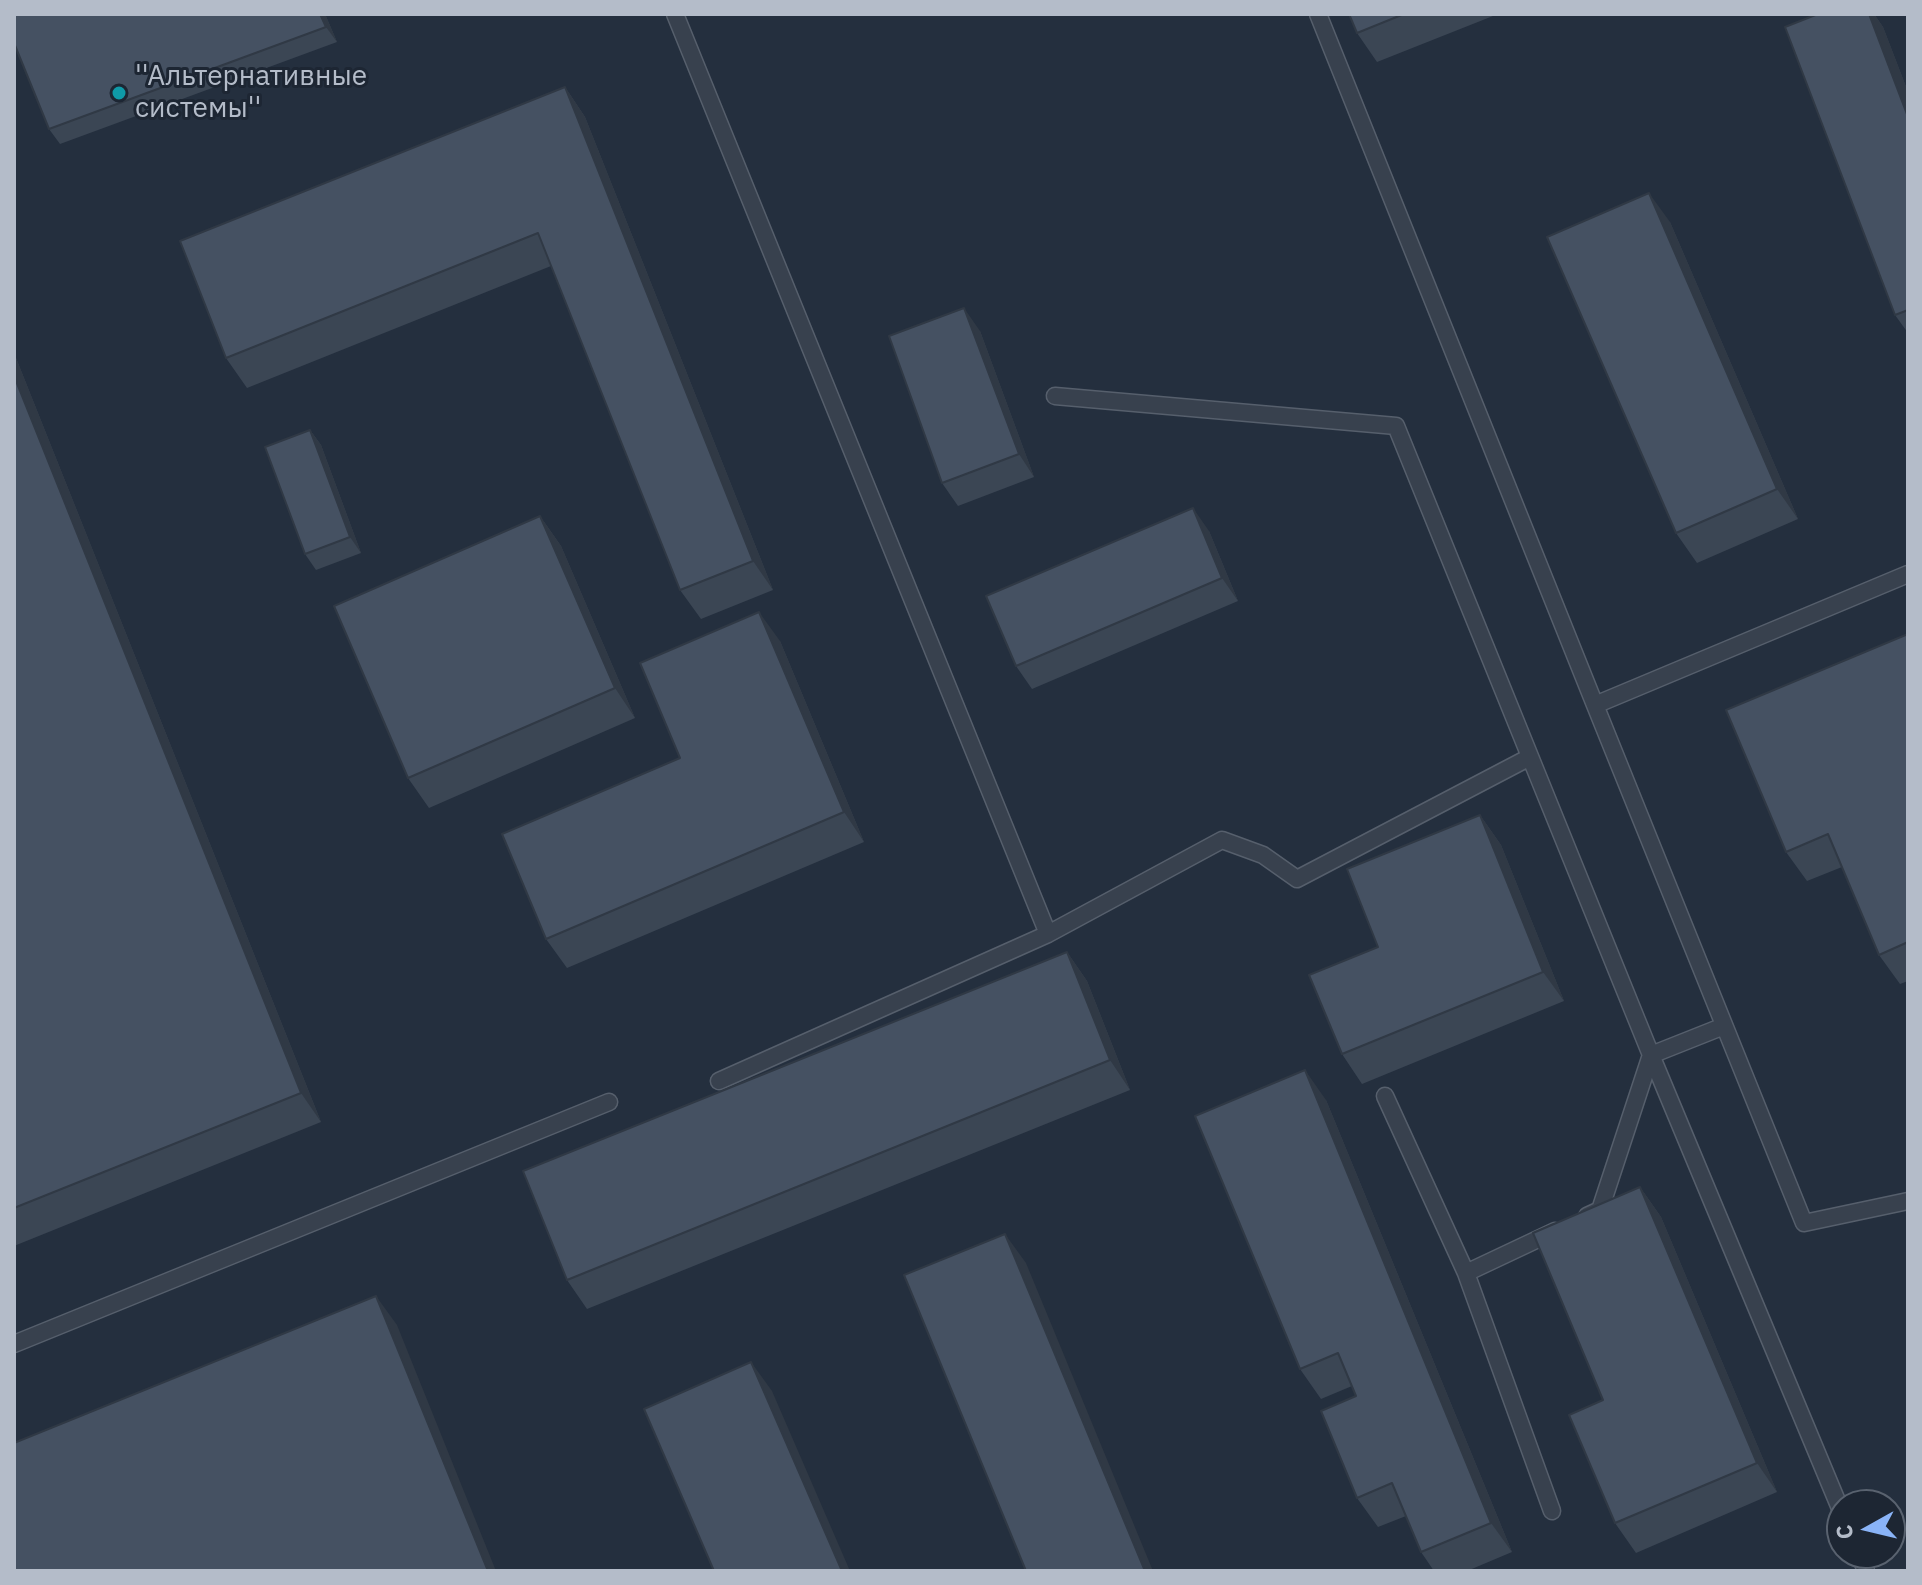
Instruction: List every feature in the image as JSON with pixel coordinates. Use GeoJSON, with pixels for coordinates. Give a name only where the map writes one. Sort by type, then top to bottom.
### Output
{"type":"FeatureCollection","features":[{"type":"Feature","properties":{"kind":"lane"},"geometry":{"type":"LineString","coordinates":[[675,14],[1048,934]]}},
{"type":"Feature","properties":{"kind":"lane"},"geometry":{"type":"LineString","coordinates":[[1318,14],[1804,1223],[1908,1201]]}},
{"type":"Feature","properties":{"kind":"lane"},"geometry":{"type":"LineString","coordinates":[[1055,396],[1396,426],[1651,1055],[1832,1489]]}},
{"type":"Feature","properties":{"kind":"lane"},"geometry":{"type":"LineString","coordinates":[[1595,705],[1908,574]]}},
{"type":"Feature","properties":{"kind":"lane"},"geometry":{"type":"LineString","coordinates":[[719,1081],[1048,934],[1222,840],[1263,855],[1297,879],[1530,757]]}},
{"type":"Feature","properties":{"kind":"lane"},"geometry":{"type":"LineString","coordinates":[[1651,1055],[1724,1026]]}},
{"type":"Feature","properties":{"kind":"lane"},"geometry":{"type":"LineString","coordinates":[[1466,1273],[1600,1210],[1651,1055]]}},
{"type":"Feature","properties":{"kind":"lane"},"geometry":{"type":"LineString","coordinates":[[1385,1096],[1466,1273],[1552,1511]]}},
{"type":"Feature","properties":{"kind":"lane"},"geometry":{"type":"LineString","coordinates":[[14,1344],[609,1102]]}},
{"type":"Feature","properties":{"kind":"building","name":"''Альтернативные системы''"},"geometry":{"type":"Polygon","coordinates":[[[14,14],[320,14],[326,27],[49,129],[14,43],[14,14]]]}},
{"type":"Feature","properties":{"kind":"building"},"geometry":{"type":"Polygon","coordinates":[[[1349,14],[1404,14],[1357,33],[1349,14]]]}},
{"type":"Feature","properties":{"kind":"building"},"geometry":{"type":"Polygon","coordinates":[[[1818,14],[1869,14],[1908,117],[1908,310],[1895,315],[1785,27],[1818,14]]]}},
{"type":"Feature","properties":{"kind":"building"},"geometry":{"type":"Polygon","coordinates":[[[565,87],[753,561],[680,590],[538,233],[226,358],[180,241],[565,87]]]}},
{"type":"Feature","properties":{"kind":"building"},"geometry":{"type":"Polygon","coordinates":[[[1649,193],[1777,489],[1676,533],[1547,237],[1649,193]]]}},
{"type":"Feature","properties":{"kind":"building"},"geometry":{"type":"Polygon","coordinates":[[[964,308],[1019,454],[942,483],[889,336],[964,308]]]}},
{"type":"Feature","properties":{"kind":"building"},"geometry":{"type":"Polygon","coordinates":[[[14,376],[301,1093],[14,1208],[14,376]]]}},
{"type":"Feature","properties":{"kind":"building"},"geometry":{"type":"Polygon","coordinates":[[[310,430],[350,537],[305,554],[265,447],[310,430]]]}},
{"type":"Feature","properties":{"kind":"building"},"geometry":{"type":"Polygon","coordinates":[[[1193,508],[1222,578],[1016,666],[986,596],[1193,508]]]}},
{"type":"Feature","properties":{"kind":"building"},"geometry":{"type":"Polygon","coordinates":[[[540,516],[615,688],[408,778],[334,606],[540,516]]]}},
{"type":"Feature","properties":{"kind":"building"},"geometry":{"type":"Polygon","coordinates":[[[759,612],[844,812],[546,939],[502,834],[680,758],[640,663],[759,612]]]}},
{"type":"Feature","properties":{"kind":"building"},"geometry":{"type":"Polygon","coordinates":[[[1908,634],[1908,942],[1879,955],[1828,834],[1786,852],[1726,710],[1908,634]]]}},
{"type":"Feature","properties":{"kind":"building"},"geometry":{"type":"Polygon","coordinates":[[[1480,815],[1543,972],[1342,1054],[1309,975],[1378,947],[1347,869],[1480,815]]]}},
{"type":"Feature","properties":{"kind":"building"},"geometry":{"type":"Polygon","coordinates":[[[1067,952],[1110,1060],[567,1280],[523,1171],[1067,952]]]}},
{"type":"Feature","properties":{"kind":"building"},"geometry":{"type":"Polygon","coordinates":[[[1305,1070],[1491,1523],[1421,1552],[1392,1483],[1357,1498],[1321,1411],[1356,1396],[1338,1353],[1300,1369],[1195,1116],[1305,1070]]]}},
{"type":"Feature","properties":{"kind":"building"},"geometry":{"type":"Polygon","coordinates":[[[1640,1187],[1757,1463],[1615,1523],[1569,1415],[1603,1400],[1533,1233],[1640,1187]]]}},
{"type":"Feature","properties":{"kind":"building"},"geometry":{"type":"Polygon","coordinates":[[[1005,1234],[1145,1571],[1026,1571],[904,1275],[1005,1234]]]}},
{"type":"Feature","properties":{"kind":"building"},"geometry":{"type":"Polygon","coordinates":[[[376,1296],[488,1571],[14,1571],[14,1443],[376,1296]]]}},
{"type":"Feature","properties":{"kind":"building"},"geometry":{"type":"Polygon","coordinates":[[[751,1362],[842,1571],[714,1571],[644,1409],[751,1362]]]}},
{"type":"Feature","properties":{"kind":"place","name":"''Альтернативные системы''"},"geometry":{"type":"Point","coordinates":[119,93]}}]}
